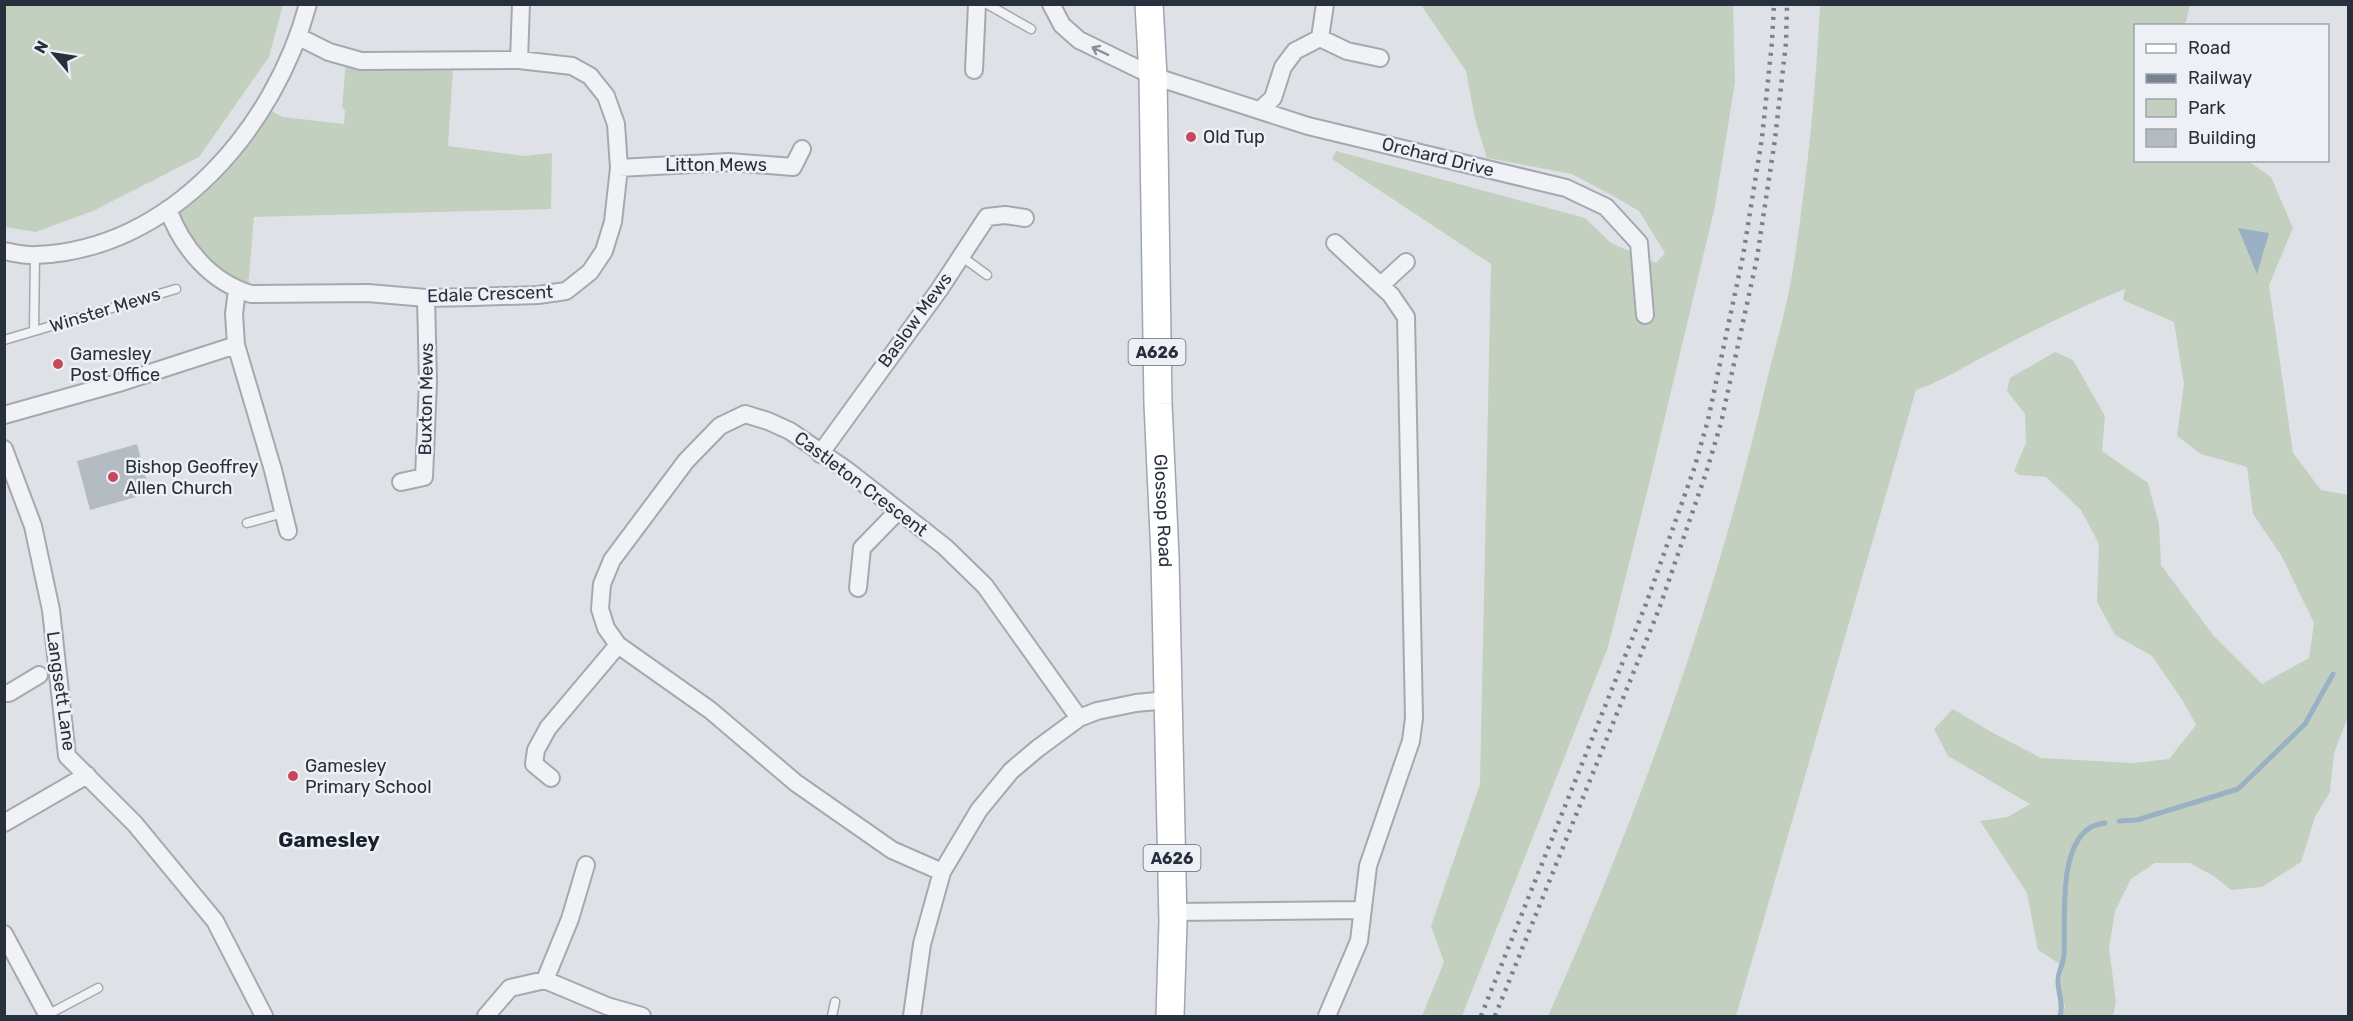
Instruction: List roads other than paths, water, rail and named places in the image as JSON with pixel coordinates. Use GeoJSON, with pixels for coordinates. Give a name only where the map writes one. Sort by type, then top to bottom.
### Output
{"type":"FeatureCollection","features":[{"type":"Feature","properties":{"kind":"main road","name":"Glossop Road"},"geometry":{"type":"LineString","coordinates":[[1149,4],[1153,76],[1158,404],[1173,912],[1170,1017]]}},
{"type":"Feature","properties":{"kind":"street"},"geometry":{"type":"LineString","coordinates":[[4,251],[35,255],[77,250],[127,234],[168,209],[210,177],[239,143],[275,85],[299,37],[308,4]]}},
{"type":"Feature","properties":{"kind":"street"},"geometry":{"type":"LineString","coordinates":[[519,60],[521,4]]}},
{"type":"Feature","properties":{"kind":"street"},"geometry":{"type":"LineString","coordinates":[[974,70],[977,4]]}},
{"type":"Feature","properties":{"kind":"street","name":"Orchard Drive"},"geometry":{"type":"LineString","coordinates":[[1051,4],[1062,25],[1079,40],[1153,76],[1308,126],[1566,188],[1606,207],[1639,243],[1645,315]]}},
{"type":"Feature","properties":{"kind":"street"},"geometry":{"type":"LineString","coordinates":[[1320,38],[1325,4]]}},
{"type":"Feature","properties":{"kind":"street","name":"Edale Crescent"},"geometry":{"type":"LineString","coordinates":[[168,209],[175,231],[192,254],[216,278],[237,290],[251,294],[368,293],[426,298],[538,295],[566,291],[590,272],[604,251],[613,222],[619,168],[616,124],[606,96],[590,76],[572,66],[519,60],[361,61],[329,52],[299,37]]}},
{"type":"Feature","properties":{"kind":"street"},"geometry":{"type":"LineString","coordinates":[[1320,38],[1347,51],[1380,58]]}},
{"type":"Feature","properties":{"kind":"street"},"geometry":{"type":"LineString","coordinates":[[1260,109],[1273,98],[1283,67],[1295,51],[1320,38]]}},
{"type":"Feature","properties":{"kind":"street","name":"Litton Mews"},"geometry":{"type":"LineString","coordinates":[[619,168],[729,162],[793,167],[802,149]]}},
{"type":"Feature","properties":{"kind":"street","name":"Baslow Mews"},"geometry":{"type":"LineString","coordinates":[[820,454],[987,217],[1005,215],[1025,218]]}},
{"type":"Feature","properties":{"kind":"street"},"geometry":{"type":"LineString","coordinates":[[1327,1017],[1359,941],[1368,866],[1411,741],[1414,718],[1406,317],[1391,295],[1335,243]]}},
{"type":"Feature","properties":{"kind":"street"},"geometry":{"type":"LineString","coordinates":[[1381,285],[1406,262]]}},
{"type":"Feature","properties":{"kind":"street"},"geometry":{"type":"LineString","coordinates":[[237,290],[234,314],[236,345],[273,470],[288,531]]}},
{"type":"Feature","properties":{"kind":"street","name":"Buxton Mews"},"geometry":{"type":"LineString","coordinates":[[401,482],[424,477],[428,382],[426,298]]}},
{"type":"Feature","properties":{"kind":"street"},"geometry":{"type":"LineString","coordinates":[[4,415],[122,382],[236,345]]}},
{"type":"Feature","properties":{"kind":"street","name":"Castleton Crescent"},"geometry":{"type":"LineString","coordinates":[[942,872],[892,850],[796,783],[710,710],[618,645],[606,628],[600,609],[602,584],[612,560],[686,461],[720,426],[745,414],[790,431],[820,454],[848,471],[945,546],[985,586],[1079,718]]}},
{"type":"Feature","properties":{"kind":"street","name":"Langsett Lane"},"geometry":{"type":"LineString","coordinates":[[4,449],[33,526],[49,599],[67,756],[135,824],[215,921],[264,1017]]}},
{"type":"Feature","properties":{"kind":"street"},"geometry":{"type":"LineString","coordinates":[[858,588],[862,548],[898,511]]}},
{"type":"Feature","properties":{"kind":"street"},"geometry":{"type":"LineString","coordinates":[[551,778],[534,764],[536,750],[548,728],[618,645]]}},
{"type":"Feature","properties":{"kind":"street"},"geometry":{"type":"LineString","coordinates":[[4,693],[9,693],[39,675]]}},
{"type":"Feature","properties":{"kind":"street"},"geometry":{"type":"LineString","coordinates":[[912,1017],[922,944],[942,872],[979,810],[1011,771],[1079,718],[1097,711],[1136,703],[1168,700]]}},
{"type":"Feature","properties":{"kind":"street"},"geometry":{"type":"LineString","coordinates":[[4,823],[87,775]]}},
{"type":"Feature","properties":{"kind":"street"},"geometry":{"type":"LineString","coordinates":[[545,981],[570,919],[586,865]]}},
{"type":"Feature","properties":{"kind":"street"},"geometry":{"type":"LineString","coordinates":[[1173,912],[1362,910]]}},
{"type":"Feature","properties":{"kind":"street"},"geometry":{"type":"LineString","coordinates":[[4,934],[47,1016]]}},
{"type":"Feature","properties":{"kind":"street"},"geometry":{"type":"LineString","coordinates":[[486,1017],[510,988],[545,981],[642,1017]]}},
{"type":"Feature","properties":{"kind":"lane"},"geometry":{"type":"LineString","coordinates":[[987,4],[1031,29]]}},
{"type":"Feature","properties":{"kind":"lane","name":"Winster Mews"},"geometry":{"type":"LineString","coordinates":[[34,332],[35,255]]}},
{"type":"Feature","properties":{"kind":"lane"},"geometry":{"type":"LineString","coordinates":[[961,256],[987,275]]}},
{"type":"Feature","properties":{"kind":"lane","name":"Winster Mews"},"geometry":{"type":"LineString","coordinates":[[4,340],[176,289]]}},
{"type":"Feature","properties":{"kind":"lane"},"geometry":{"type":"LineString","coordinates":[[247,523],[283,513]]}},
{"type":"Feature","properties":{"kind":"lane"},"geometry":{"type":"LineString","coordinates":[[47,1016],[98,988]]}},
{"type":"Feature","properties":{"kind":"lane"},"geometry":{"type":"LineString","coordinates":[[832,1017],[835,1002]]}},
{"type":"Feature","properties":{"kind":"water"},"geometry":{"type":"Polygon","coordinates":[[[2238,228],[2269,233],[2257,274],[2238,228]]]}},
{"type":"Feature","properties":{"kind":"waterway"},"geometry":{"type":"LineString","coordinates":[[2119,821],[2137,820],[2238,789],[2305,724],[2333,674]]}},
{"type":"Feature","properties":{"kind":"waterway"},"geometry":{"type":"LineString","coordinates":[[2060,1016],[2058,981],[2064,957],[2064,905],[2068,867],[2080,837],[2091,827],[2105,823]]}},
{"type":"Feature","properties":{"kind":"railway"},"geometry":{"type":"LineString","coordinates":[[1481,1016],[1646,604],[1694,469],[1708,420],[1743,256],[1762,138],[1774,4]]}},
{"type":"Feature","properties":{"kind":"railway"},"geometry":{"type":"LineString","coordinates":[[1495,1016],[1659,609],[1721,423],[1757,258],[1775,139],[1786,43],[1787,4]]}},
{"type":"Feature","properties":{"kind":"place","name":"Old Tup"},"geometry":{"type":"Point","coordinates":[1191,137]}},
{"type":"Feature","properties":{"kind":"place","name":"Gamesley Post Office"},"geometry":{"type":"Point","coordinates":[58,364]}},
{"type":"Feature","properties":{"kind":"place","name":"Bishop Geoffrey Allen Church"},"geometry":{"type":"Point","coordinates":[113,477]}},
{"type":"Feature","properties":{"kind":"place","name":"Gamesley Primary School"},"geometry":{"type":"Point","coordinates":[293,776]}},
{"type":"Feature","properties":{"kind":"district","name":"Gamesley"},"geometry":{"type":"Point","coordinates":[329,839]}}]}
